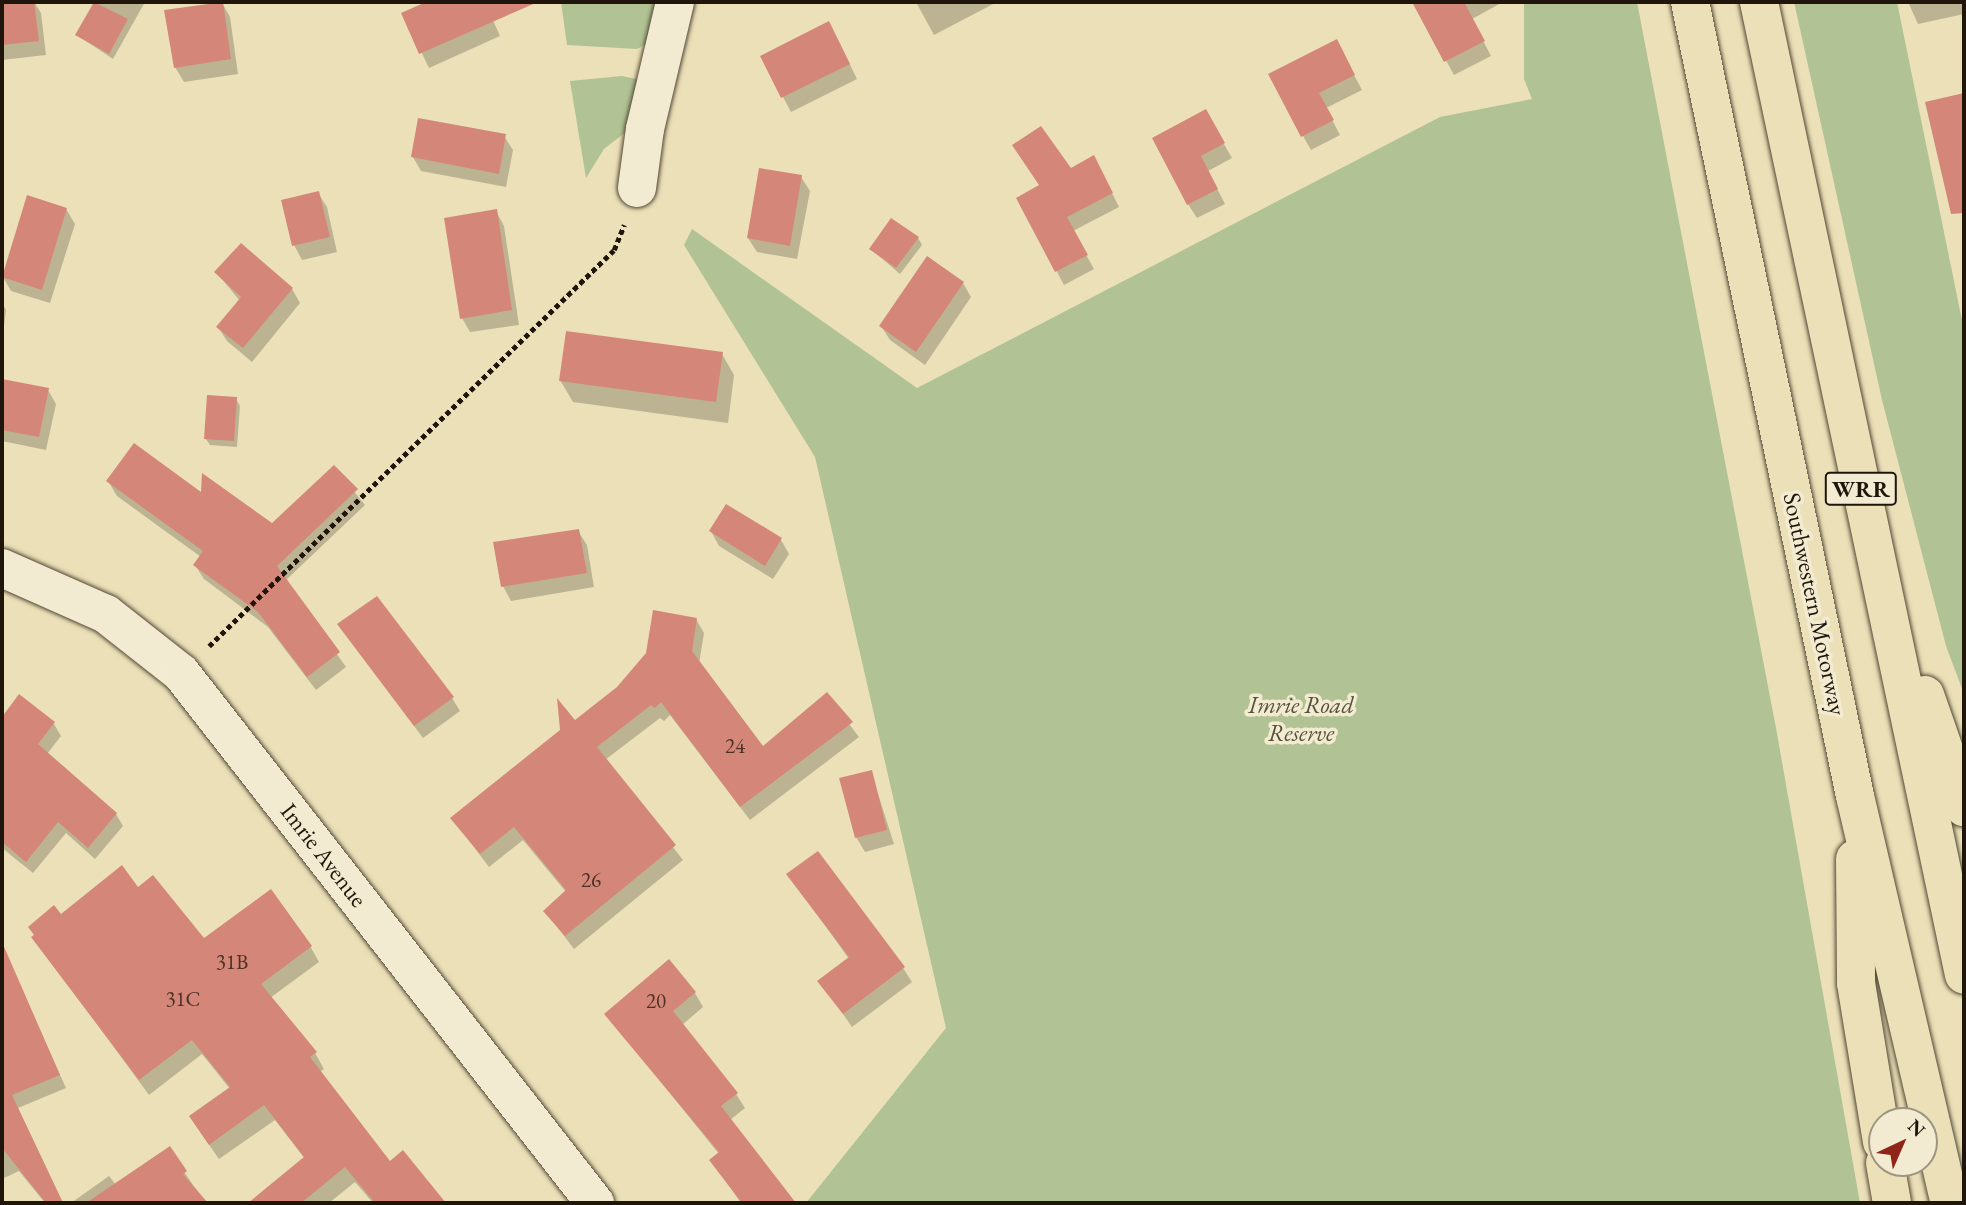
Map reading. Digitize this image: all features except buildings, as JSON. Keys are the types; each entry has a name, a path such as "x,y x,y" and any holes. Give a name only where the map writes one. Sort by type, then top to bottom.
{"highway":[{"name":"Southwestern Motorway","path":"1690,2 1855,796 1950,1203"},
{"name":"WRR","path":"1759,2 1964,975"},
{"path":"1872,541 1964,807"},
{"path":"1855,796 1856,983 1876,1107"},
{"path":"1887,1177 1892,1203"}],"street":[{"path":"637,188 645,130 675,2"},
{"name":"Imrie Avenue","path":"2,568 106,614 181,673 595,1203"}],"path":[{"path":"181,673 614,250 637,188"}],"green space":[{"path":"561,2 655,2 648,43 637,49 567,45"},
{"name":"Imrie Road Reserve","path":"1524,2 1637,2 1776,728 1860,1203 806,1203 946,1028 815,457 684,245 692,229 917,388 1440,117 1532,99 1524,79"},
{"path":"1794,2 1897,2 1964,330 1964,694 1946,646 1882,400"},
{"path":"622,76 641,80 632,127 604,149 586,178 570,81"}]}
